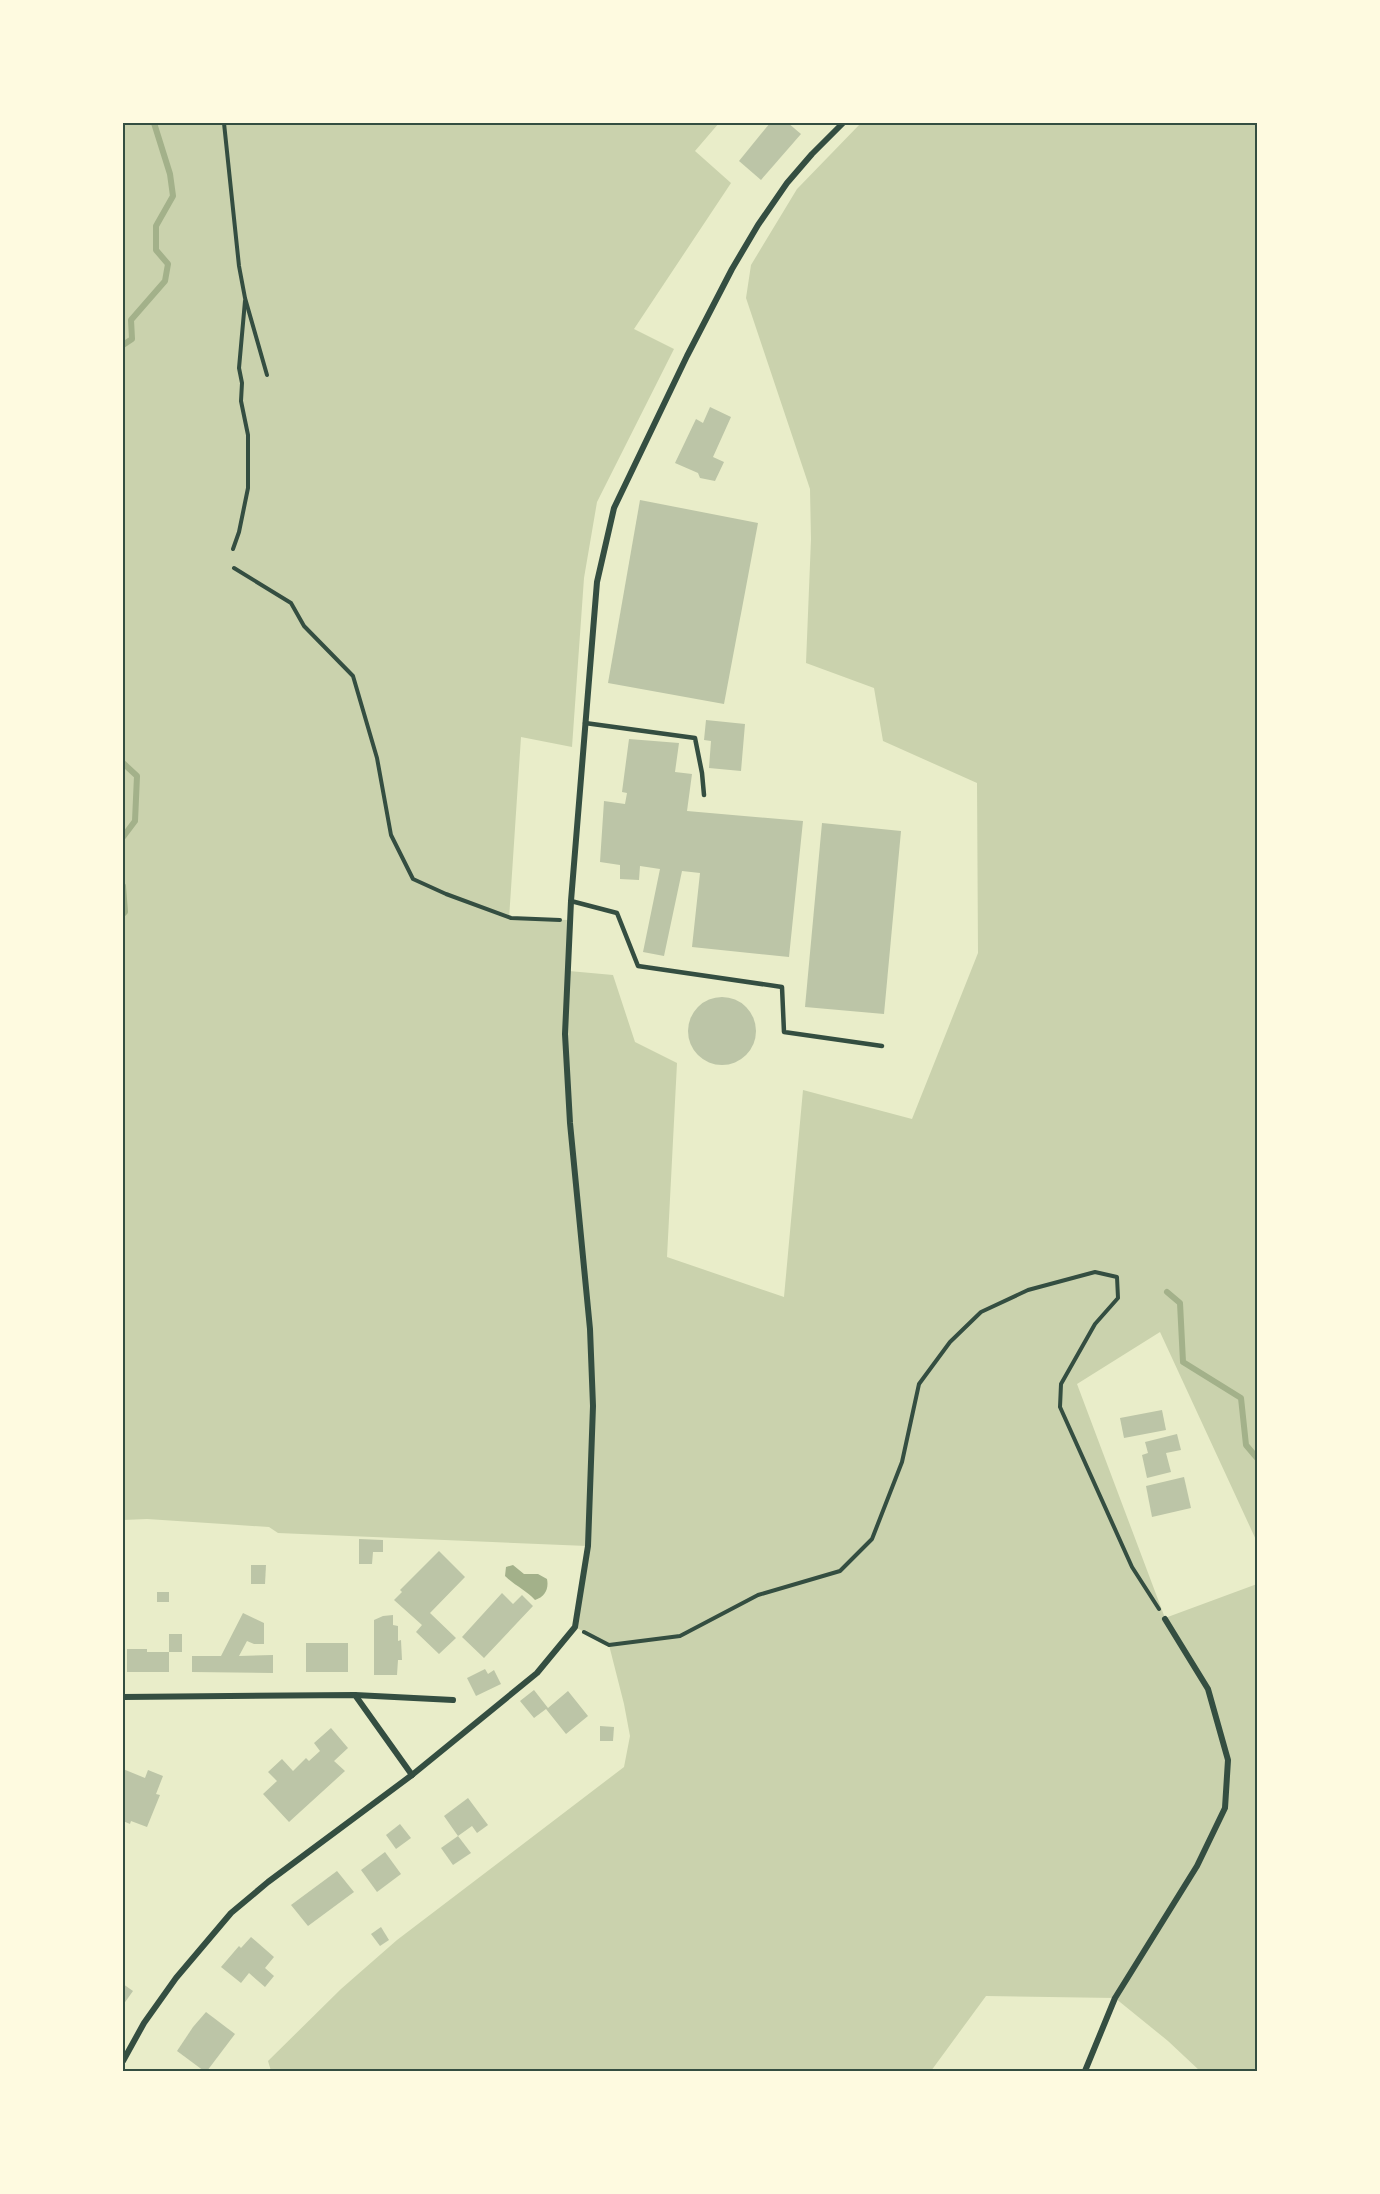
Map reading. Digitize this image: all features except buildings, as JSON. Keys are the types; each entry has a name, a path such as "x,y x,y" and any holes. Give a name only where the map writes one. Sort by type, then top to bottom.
{"street":[{"path":"123,2061 144,2023 176,1978 231,1912 277,1874 412,1775 537,1673 575,1628 588,1546 593,1406 590,1329 570,1123 566,1045 571,900 597,582 615,508 687,356 732,269 758,225 787,183 843,123"},
{"path":"1085,2071 1116,1998 1197,1866 1225,1808 1228,1760 1208,1689 1166,1619"},
{"path":"355,1695 412,1775"},
{"path":"123,1697 355,1695 453,1700"}],"lane":[{"path":"585,723 695,738 704,795"},
{"path":"571,900 617,913 638,966 782,987 783,1032 882,1046"}],"path":[{"path":"224,123 239,266 245,298 267,375"},
{"path":"233,549 248,488 248,435 241,401 242,383 239,368 245,298"},
{"path":"234,568 291,603 304,626 353,676 377,758 391,835 413,879 511,918 570,920"},
{"path":"575,1628 609,1645 680,1636 758,1595 840,1571 872,1539 902,1462 919,1384 950,1342 981,1312 1028,1290 1095,1272 1117,1277 1118,1298 1095,1324 1060,1384 1060,1407 1132,1567 1166,1619"}],"shaded area":[{"path":"123,123 719,123 695,151 731,183 634,329 674,349 597,502 584,578 572,747 521,737 509,919 570,920 569,971 613,975 635,1042 677,1063 667,1257 784,1297 803,1090 912,1119 978,953 977,783 883,741 874,688 806,663 811,539 810,489 746,298 751,265 797,189 861,123 1257,123 1257,1542 1160,1332 1077,1384 1165,1618 1257,1584 1257,2071 1200,2071 1168,2041 1115,1998 986,1996 931,2071 271,2071 268,2061 341,1989 397,1940 624,1767 630,1736 609,1645 575,1627 587,1546 278,1533 269,1527 147,1519 123,1520"},
{"path":"513,1565 524,1574 538,1574 547,1579 547,1589 544,1595 535,1600 505,1576 506,1567"}],"waterway":[{"path":"123,345 132,339 131,320 165,281 168,264 156,250 156,226 173,196 170,174 154,123"},
{"path":"123,763 137,776 135,821 123,837"},
{"path":"123,886 125,912 123,914"},
{"path":"1167,1292 1180,1303 1183,1362 1241,1398 1246,1445 1257,1458"}]}
